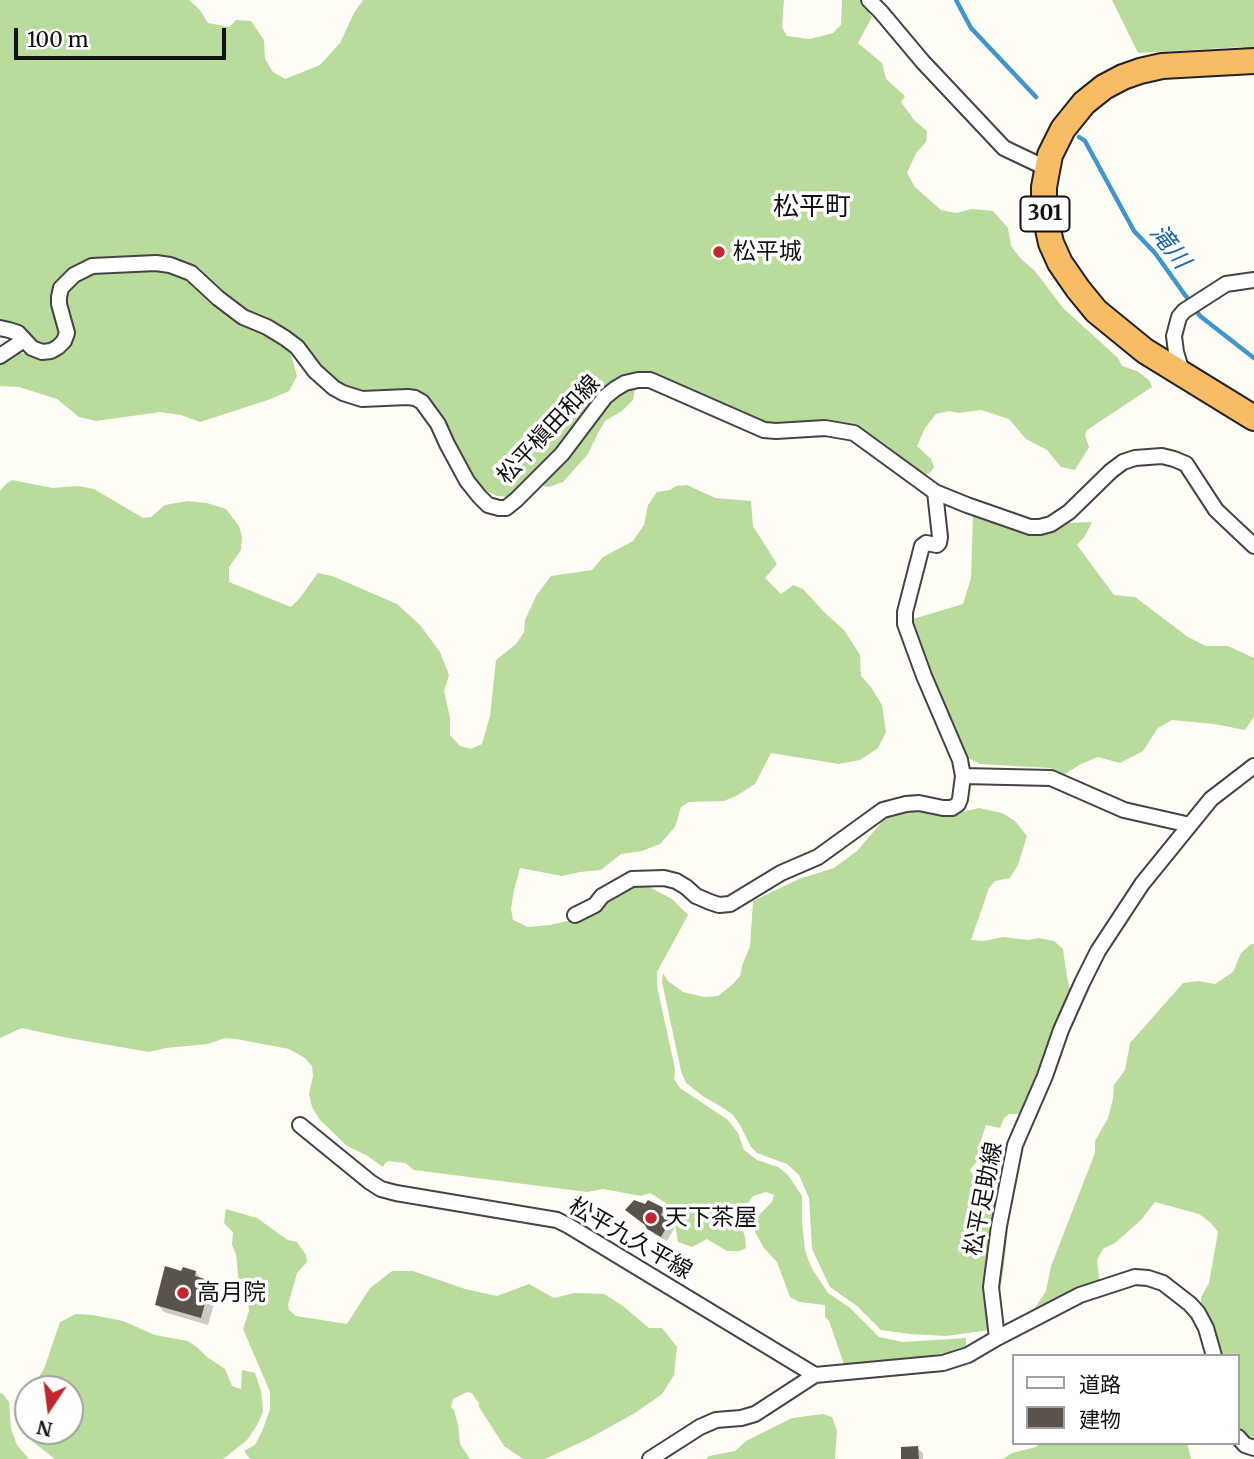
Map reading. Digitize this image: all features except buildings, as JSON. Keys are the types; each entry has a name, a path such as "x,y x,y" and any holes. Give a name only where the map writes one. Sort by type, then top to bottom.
{"highway":[{"name":"301","path":"1254,61 1162,66 1124,77 1094,94 1074,114 1056,141 1046,168 1044,187 1051,243 1060,263 1096,311 1145,351 1254,418"}],"street":[{"path":"869,0 1004,148 1046,168"},
{"name":"松平槇田和線","path":"0,328 18,333 32,348 41,352 51,351 64,341 67,333 59,304 61,288 66,281 92,266 156,263 170,265 200,279 237,313 285,338 297,347 315,371 343,393 362,399 408,397 422,402 438,424 467,481 488,505 506,508 516,500 562,454 605,397 615,389 625,383 650,380 764,430 825,428 854,433 935,492 1030,527 1051,524 1069,512 1103,478 1124,463 1135,458 1162,456 1186,464 1216,510 1254,546"},
{"path":"1183,375 1175,352 1174,336 1179,317 1192,305 1226,284 1254,281"},
{"path":"0,356 24,340"},
{"path":"575,915 595,905 602,896 632,879 664,878 676,881 696,896 710,902 730,904 780,873 818,857 883,810 906,804 919,803 952,808 958,804 963,775 959,755 924,676 905,624 905,612 922,546 926,543 939,543 935,492"},
{"name":"松平足助線","path":"997,1338 991,1287 999,1226 1015,1145 1082,983 1098,951 1142,884 1211,799 1254,766"},
{"path":"963,775 1051,778 1124,810 1190,825"},
{"name":"松平九久平線","path":"300,1125 382,1189 557,1220 815,1375"},
{"path":"650,1459 700,1427 716,1420 755,1414 815,1375 943,1363 968,1355 1080,1295 1135,1276 1163,1283 1190,1304 1206,1328 1213,1354"}],"green space":[{"path":"0,0 189,0 200,10 208,23 229,27 236,20 251,21 264,40 265,59 273,72 285,79 320,65 340,43 363,0 784,0 782,27 787,36 810,39 833,33 841,25 842,0 860,0 872,17 858,43 882,63 886,79 905,96 901,102 914,120 927,131 926,142 916,153 907,173 915,187 941,210 956,213 972,209 993,211 1008,228 1011,246 1035,271 1063,308 1118,358 1122,366 1137,371 1149,380 1152,387 1087,430 1085,435 1089,447 1075,470 1061,467 1047,450 1026,439 1009,419 981,410 936,414 925,428 917,446 931,459 934,467 931,472 921,477 904,467 888,446 846,426 775,428 626,378 513,497 497,496 473,481 449,441 437,409 429,400 358,395 336,386 241,313 202,278 154,260 63,279 63,335 47,349 0,326"},
{"path":"1112,0 1254,0 1254,51 1243,52 1243,47 1138,53"},
{"path":"169,267 266,331 290,351 297,376 289,391 200,422 181,415 160,412 96,421 79,417 57,399 19,387 0,386 0,359 14,352 35,355 67,343 62,300 71,281 91,271"},
{"path":"636,384 633,400 622,411 605,421 588,454 563,482 549,487 538,485 605,403"},
{"path":"12,480 53,488 78,486 94,489 143,518 151,517 165,505 188,501 226,509 239,526 242,537 241,550 229,567 229,582 291,607 318,573 332,576 397,604 420,625 440,652 449,675 444,691 450,718 450,735 460,746 471,749 482,744 490,716 496,660 516,644 524,632 525,620 536,596 551,576 592,570 603,557 633,541 644,525 648,505 657,492 687,485 715,498 751,501 753,526 777,564 765,578 781,594 793,585 803,589 844,630 860,655 861,676 882,705 886,732 878,748 860,760 839,764 771,753 755,784 736,796 724,801 689,802 681,807 675,827 660,844 642,851 621,854 601,870 562,876 520,868 511,909 513,920 528,927 576,919 629,888 647,886 672,899 688,915 657,972 657,986 675,1069 674,1079 680,1088 728,1120 738,1133 744,1150 757,1160 778,1167 788,1175 802,1196 805,1250 811,1267 828,1293 849,1307 879,1337 903,1342 966,1338 966,1346 946,1353 916,1358 848,1367 844,1364 829,1321 825,1317 825,1305 799,1302 790,1297 777,1262 764,1248 755,1232 755,1219 772,1202 774,1195 766,1192 753,1196 746,1206 741,1223 746,1248 727,1251 707,1239 692,1247 678,1242 672,1207 650,1193 641,1196 603,1189 587,1192 414,1170 405,1163 389,1161 383,1167 347,1146 320,1120 312,1107 309,1094 312,1066 305,1058 289,1049 225,1038 208,1044 149,1052 22,1028 0,1038 0,491"},
{"path":"973,513 1049,529 1068,523 1092,522 1077,545 1114,595 1135,597 1188,637 1206,646 1228,646 1254,658 1254,717 1245,730 1172,720 1158,728 1143,751 1120,763 1098,757 1065,774 1050,768 980,764 966,757 913,633 913,619 963,604 971,578"},
{"path":"924,807 958,813 979,808 1002,813 1015,821 1027,836 1018,865 1010,878 995,881 989,888 971,940 984,941 1003,937 1054,941 1063,949 1072,998 1019,1114 1009,1114 1000,1128 986,1125 978,1149 978,1160 970,1170 977,1181 998,1195 1010,1211 1003,1273 990,1330 946,1336 881,1330 857,1306 830,1287 812,1249 809,1198 799,1175 787,1164 757,1153 732,1114 686,1083 662,982 663,973 668,981 683,992 704,997 718,996 740,976 750,947 753,901 799,879 834,868 857,851 886,817"},
{"path":"1254,944 1254,1445 1240,1433 1240,1354 1216,1354 1201,1310 1201,1297 1209,1283 1218,1232 1199,1214 1155,1202 1141,1220 1115,1243 1103,1249 1097,1260 1100,1285 1029,1317 1046,1291 1051,1266 1095,1153 1095,1141 1108,1118 1114,1085 1125,1070 1130,1043 1183,983 1198,981 1215,984 1233,972 1241,953"},
{"path":"226,1209 257,1218 288,1240 297,1242 306,1255 307,1262 297,1273 288,1305 289,1310 296,1316 347,1324 370,1288 392,1271 413,1271 465,1289 497,1296 529,1284 554,1298 575,1293 604,1294 649,1328 662,1328 677,1347 674,1375 662,1394 635,1413 545,1459 523,1459 504,1446 479,1403 472,1393 467,1392 453,1399 451,1407 458,1425 460,1444 470,1459 250,1459 244,1451 255,1445 263,1429 270,1409 270,1392 243,1329 249,1311 247,1289 239,1283 236,1254 232,1245 233,1232 224,1223"},
{"path":"76,1314 93,1315 123,1321 155,1335 188,1341 225,1369 232,1386 241,1389 242,1370 255,1373 261,1391 263,1412 247,1440 223,1459 55,1459 37,1445 84,1445 84,1375 40,1375 60,1322"},
{"path":"0,1393 9,1402 14,1445 29,1459 0,1459"},
{"path":"823,1414 832,1417 837,1431 835,1459 706,1459 735,1451 746,1441 792,1418"},
{"path":"1188,1445 1191,1459 1003,1459 1012,1453 1036,1447"}],"waterway":[{"name":"滝川","path":"956,0 971,28 1036,97"},
{"name":"滝川","path":"1079,137 1085,141 1134,231 1155,253 1200,316 1254,358"}],"place":[{"name":"松平城","path":"719,252"},
{"name":"天下茶屋","path":"651,1218"},
{"name":"高月院","path":"183,1293"}],"district":[{"name":"松平町","path":"812,208"}]}
